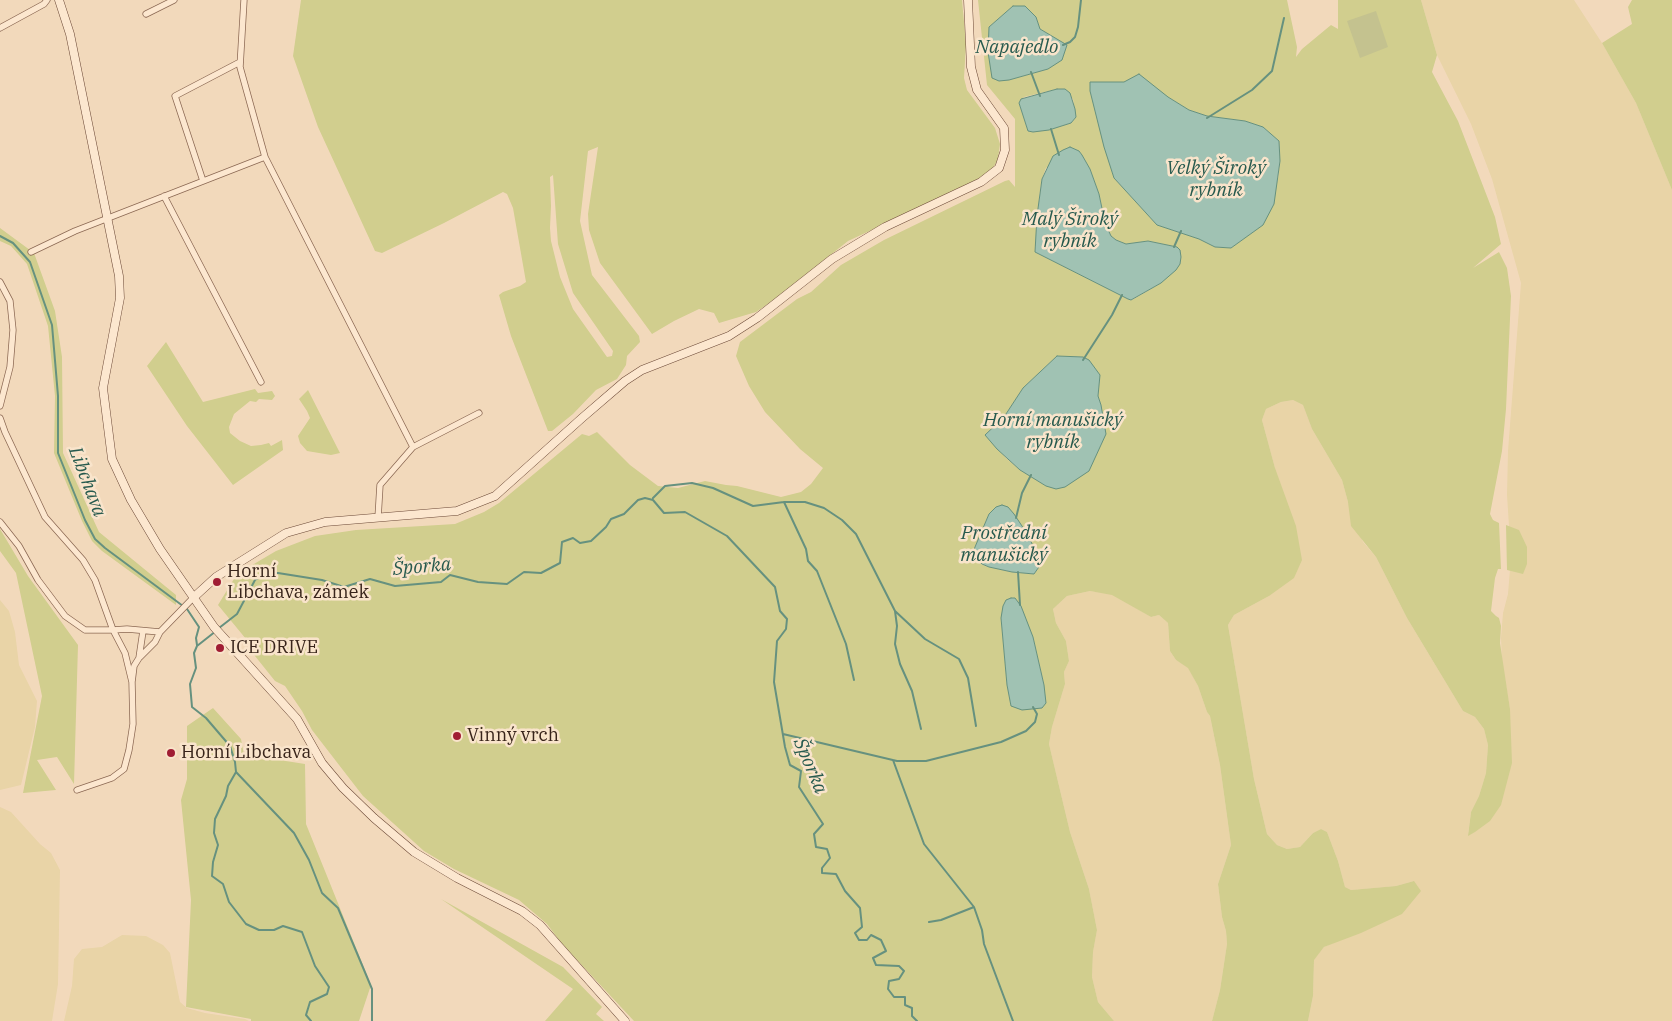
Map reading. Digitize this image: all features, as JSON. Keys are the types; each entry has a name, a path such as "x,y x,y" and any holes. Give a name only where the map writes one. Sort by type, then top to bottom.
{"street":[{"path":"0,28 48,0"},
{"path":"60,0 70,34 119,276 120,298 103,388 112,459 131,500 190,600 297,719 322,763 343,788 374,818 414,852 457,878 522,911 540,925 625,1021"},
{"path":"146,14 174,0"},
{"path":"244,0 240,67 265,157 413,446"},
{"path":"77,790 112,778 124,769 130,750 133,724 132,682 134,666 139,658 155,642 160,632 190,600 216,577 286,533 325,522 457,511 495,496 625,381 642,370 729,336 757,318 832,259 885,226 981,182 999,168 1005,150 1004,128 977,90 971,67 968,0"},
{"path":"203,181 175,96 240,62"},
{"path":"31,252 106,218 265,157"},
{"path":"164,196 261,382"},
{"path":"0,282 10,302 13,330 10,367 0,406"},
{"path":"378,518 380,485 413,446 478,413"},
{"path":"0,418 45,517 83,560 95,580 113,630 125,653 132,682"},
{"path":"0,522 19,546 38,580 65,616 85,630 128,629 160,632"},
{"path":"139,658 144,631"}],"shaded area":[{"path":"301,0 962,0 966,44 964,78 967,90 995,128 1000,144 998,159 993,168 979,180 848,241 778,297 756,312 719,323 714,313 699,309 652,334 600,263 589,230 588,214 598,147 588,151 580,221 592,275 639,336 640,342 627,356 626,365 617,379 596,390 573,414 552,431 548,431 511,336 499,295 526,282 513,208 507,194 503,192 382,253 375,251 318,127 293,56","holes":["553,175 558,244 573,293 613,351 612,356 607,357 573,309 560,277 551,241 550,228 550,177"]},
{"path":"978,0 1287,0 1297,47 1296,57 1302,49 1331,25 1338,29 1338,0 1421,0 1437,55 1432,72 1458,121 1495,217 1501,244 1473,268 1499,252 1507,268 1511,296 1506,409 1502,451 1490,514 1493,520 1499,523 1501,569 1498,569 1495,578 1491,611 1499,618 1501,626 1500,643 1510,709 1512,763 1501,805 1490,821 1468,836 1471,812 1479,796 1486,773 1488,745 1484,729 1475,717 1463,711 1407,618 1376,557 1351,526 1348,502 1342,480 1312,429 1303,405 1293,400 1281,402 1266,409 1262,420 1275,468 1296,526 1302,560 1294,578 1269,596 1234,615 1228,625 1254,779 1267,834 1277,845 1287,849 1300,847 1313,833 1321,829 1327,832 1345,887 1351,890 1396,886 1414,881 1421,891 1402,914 1361,933 1324,947 1314,960 1313,996 1308,1021 1212,1021 1220,990 1227,944 1218,884 1231,845 1220,765 1210,716 1198,686 1188,668 1176,660 1170,651 1168,623 1159,615 1151,617 1112,595 1090,591 1067,596 1053,609 1056,623 1066,641 1069,661 1064,672 1065,684 1049,744 1070,832 1089,889 1097,930 1093,952 1092,977 1098,1002 1114,1021 634,1021 562,944 547,924 519,900 454,869 424,851 363,796 312,730 285,686 275,681 251,651 246,639 218,605 237,574 276,551 315,536 356,530 455,524 484,512 499,503 582,434 589,436 597,432 630,465 658,486 678,488 705,481 737,486 781,497 801,492 811,484 823,468 800,449 765,412 749,386 736,356 740,342 797,299 811,292 841,265 884,240 1005,181 1009,180 1015,187 1015,119 987,85","holes":["1013,6 1036,17 1040,29 1057,40 1048,69 1009,80 989,27","1090,82 1124,82 1168,97 1189,110 1207,116 1245,121 1263,127 1279,141 1280,161 1278,179 1262,225 1231,248 1215,247 1199,239 1157,225 1114,178 1090,91","1057,89 1073,99 1076,117 1071,123 1051,129 1028,131 1019,103 1024,97","1079,151 1090,169 1099,194 1105,223 1111,236 1126,244 1148,241 1177,247 1161,283 1132,300 1035,252 1042,179 1046,168","1057,356 1083,357 1100,375 1098,396 1101,405 1102,443 1096,455 1046,486 1020,470 985,435 1004,417 1023,388","989,514 1041,564 1034,574 1012,572 981,564 973,553","1001,618 1033,637 1044,685 1011,705 1007,685"]},
{"path":"1421,0 1574,0 1602,43 1636,103 1672,190 1672,1021 1308,1021 1313,996 1314,959 1324,947 1335,942 1414,881 1396,886 1351,890 1345,887 1327,832 1321,829 1313,833 1300,847 1287,849 1277,845 1267,834 1254,779 1228,625 1234,615 1269,596 1275,468 1262,420 1266,409 1281,402 1293,400 1303,405 1312,429 1342,480 1363,542 1376,557 1407,618 1463,711 1475,717 1484,729 1488,745 1486,773 1479,796 1471,812 1468,835 1510,709 1502,661 1501,638 1503,613 1508,594 1511,557 1507,495 1508,451 1521,283 1492,179 1471,124 1437,55"},
{"path":"1632,0 1672,0 1672,190 1636,103 1602,43 1632,24 1628,7"},
{"path":"1376,11 1388,47 1360,58 1347,21"},
{"path":"0,228 34,253 55,311 62,357 63,453 99,532 176,595 176,605 102,551 92,541 82,521 54,453 55,396 48,326 27,264 11,246 0,241"},
{"path":"166,342 203,402 255,389 258,393 272,391 275,396 272,400 259,399 256,402 250,401 234,414 229,427 230,433 240,441 251,446 269,443 271,446 282,440 283,450 233,485 187,426 147,366"},
{"path":"308,390 340,453 331,455 307,451 300,443 298,436 310,418 299,399"},
{"path":"1506,525 1519,530 1527,547 1527,564 1523,574 1507,570"},
{"path":"0,529 28,576 78,645 74,784 57,757 37,760 56,790 23,793 42,696 16,573 0,551"},
{"path":"1090,591 1112,594 1151,617 1159,615 1168,623 1170,651 1176,660 1188,667 1210,716 1220,765 1231,845 1218,884 1227,944 1220,990 1212,1021 1114,1021 1098,1002 1092,977 1093,952 1097,930 1089,889 1070,832 1049,744 1065,684 1064,672 1069,661 1066,641 1056,623 1053,609 1067,596"},
{"path":"0,600 9,611 15,632 19,665 37,701 35,727 21,785 0,790"},
{"path":"213,708 241,739 245,760 273,759 305,764 306,824 371,985 359,1021 251,1021 251,1019 186,1007 191,900 181,800 187,779 187,726"},
{"path":"0,807 11,812 40,844 51,853 60,870 58,984 52,1021 0,1021"},
{"path":"441,899 563,967 602,1007 596,1014 604,1021 545,1021 573,989"},
{"path":"122,935 146,936 163,945 170,953 180,1002 187,1008 249,1021 64,1021 72,986 74,959 82,949 102,947"}],"water":[{"name":"Napajedlo","path":"1013,6 1025,6 1036,17 1040,29 1067,45 1062,60 1048,69 999,81 992,78 988,52 989,27"},
{"name":"Velký Široký rybník","path":"1139,74 1168,97 1189,110 1207,116 1245,121 1263,127 1279,141 1280,161 1274,204 1263,225 1231,248 1215,247 1199,239 1157,225 1114,178 1090,91 1090,82 1124,82"},
{"path":"1057,89 1065,89 1070,93 1076,117 1071,123 1049,130 1028,131 1019,103 1021,99"},
{"name":"Malý Široký rybník","path":"1070,147 1079,151 1090,169 1099,194 1105,223 1111,236 1126,244 1148,241 1177,247 1180,250 1180,264 1176,270 1161,283 1131,300 1035,252 1042,179 1053,156"},
{"name":"Horní manušický rybník","path":"1057,356 1083,357 1089,360 1100,375 1098,396 1106,434 1089,471 1065,487 1056,489 1046,486 1020,470 985,435 1004,417 1023,388"},
{"name":"Prostřední manušický","path":"1002,505 1008,507 1028,535 1041,564 1034,574 989,567 975,558 973,553 989,514 996,507"},
{"path":"1015,598 1021,606 1033,637 1044,685 1046,703 1042,708 1022,710 1011,706 1007,685 1001,618 1006,600"}],"waterway":[{"path":"1063,45 1075,37 1081,0"},
{"path":"1207,118 1252,90 1272,71 1284,18"},
{"path":"1031,72 1040,96"},
{"path":"1051,129 1059,155"},
{"path":"1174,247 1181,231"},
{"name":"Libchava","path":"0,236 13,243 30,262 52,325 58,396 58,453 85,520 95,539 105,548 187,609 199,627 196,638 197,645"},
{"path":"1083,360 1112,315 1122,295"},
{"path":"1016,518 1022,493 1031,475"},
{"path":"653,498 665,486 692,483 713,488 753,506 784,502 805,502 824,508 842,520 856,534 895,611 925,639 959,659 968,678 976,726"},
{"name":"Šporka","path":"219,628 237,614 255,580 267,573 322,580 344,587 370,579 395,586 441,582 450,575 478,582 507,584 524,572 541,573 560,563 562,542 573,538 580,543 591,541 606,527 611,519 624,514 638,500 645,498 653,500 664,513 685,512 727,536 775,587 780,611 787,619 786,629 777,641 774,682 785,747 790,765 801,771 799,787 823,824 814,834 816,847 827,849 830,858 822,868 822,873 836,874 845,891 860,908 862,927 855,933 859,940 867,940 871,935 881,940 886,951 873,958 876,965 899,966 904,971 899,979 889,981 888,989 894,997 905,997 905,1005 912,1008 912,1016 917,1021"},
{"path":"784,502 806,549 808,561 817,571 846,644 854,680"},
{"path":"1018,572 1020,605"},
{"path":"895,611 897,626 895,644 900,664 912,691 921,729"},
{"name":"Šporka","path":"216,631 197,646 194,653 196,668 190,684 192,707 206,718 230,746 235,762 236,772 228,786 226,796 215,819 214,833 218,845 213,862 212,876 223,884 229,902 246,924 259,930 274,930 283,926 302,932 315,966 329,987 327,994 310,1002 306,1015 311,1021"},
{"path":"783,734 897,761 926,761 1001,742 1026,731 1035,722 1037,714 1033,707"},
{"path":"893,760 924,844 974,907 982,930 984,944 1013,1021"},
{"path":"236,772 294,833 309,860 322,893 338,908 372,989 372,1021"},
{"path":"929,922 941,920 974,907"}],"place":[{"name":"Horní Libchava, zámek","path":"217,582"},
{"name":"ICE DRIVE","path":"220,648"},
{"name":"Vinný vrch","path":"457,736"},
{"name":"Horní Libchava","path":"171,753"}]}
